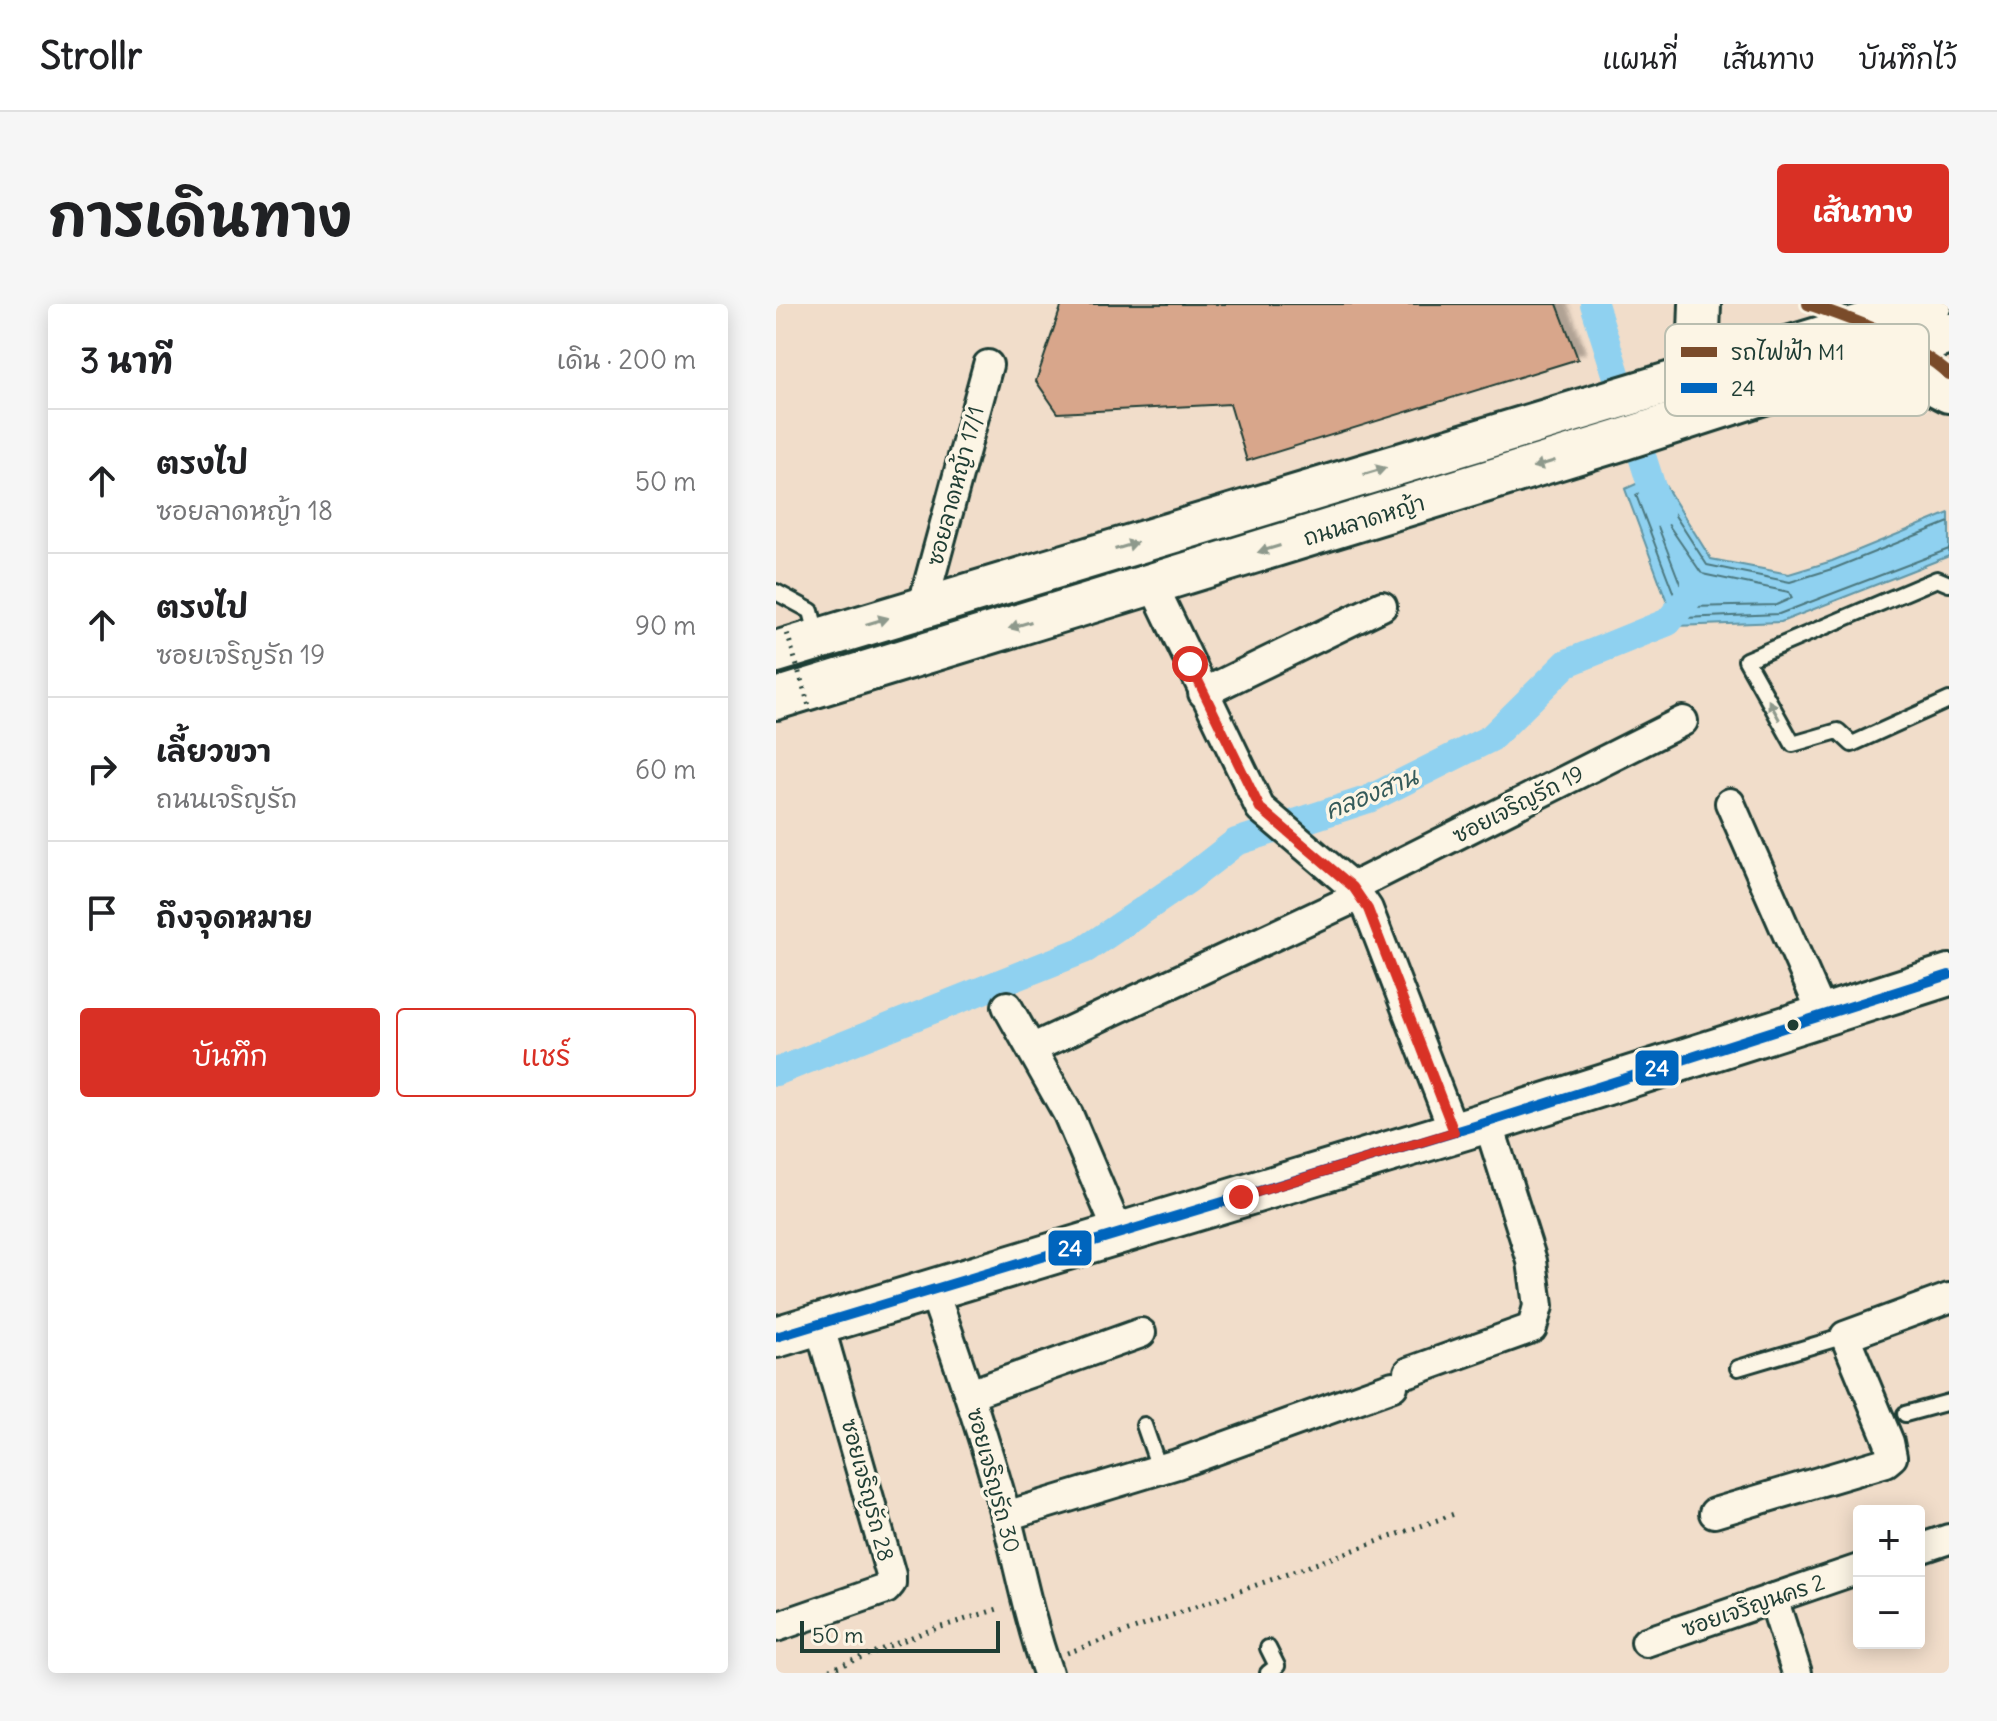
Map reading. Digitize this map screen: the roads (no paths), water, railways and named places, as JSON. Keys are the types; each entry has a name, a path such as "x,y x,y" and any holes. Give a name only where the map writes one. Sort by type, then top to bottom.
{"main road":[{"path":"1698,324 1700,304"},
{"name":"ถนนลาดหญ้า","path":"1864,324 1931,304"},
{"name":"ถนนลาดหญ้า","path":"1929,341 1949,334"},
{"path":"1929,382 1949,392"},
{"name":"ถนนลาดหญ้า","path":"793,639 922,608 1665,384"},
{"path":"1653,430 1665,413"},
{"name":"ถนนลาดหญ้า","path":"793,702 1153,585 1697,416"},
{"path":"776,1337 1471,1127 1949,975"}],"street":[{"name":"ซอยลาดหญ้า 17/1","path":"922,608 988,365"},
{"path":"1006,1516 1159,1468 1532,1328 1538,1306 1532,1261 1368,909 1356,892 1322,858 1260,808 1153,585"},
{"path":"1203,693 1382,606"},
{"name":"ซอยเจริญรัถ 19","path":"1033,1048 1356,892 1683,721"},
{"path":"1730,803 1823,1015"},
{"path":"1007,1006 1068,1114 1119,1234"},
{"name":"ซอยเจริญรัถ 30","path":"933,1290 970,1394 1006,1516 1024,1600 1046,1667"},
{"path":"1714,1513 1886,1462 1892,1457 1889,1442 1845,1336 1949,1298"},
{"name":"ซอยเจริญรัถ 28","path":"776,1627 886,1589 891,1583 850,1425 819,1324"},
{"path":"970,1394 1141,1333"},
{"path":"1925,1547 1949,1539"},
{"name":"ซอยเจริญนคร 2","path":"1646,1642 1853,1571"},
{"path":"1773,1598 1797,1673"}],"lane":[{"path":"1949,584 1937,579 1746,660 1793,744 1838,731 1852,744 1949,700"},
{"path":"776,592 811,611 793,639"},
{"path":"1738,1368 1845,1336"},
{"path":"1905,1414 1949,1402"},
{"path":"1144,1425 1159,1468"},
{"path":"1268,1648 1277,1666 1268,1673"}],"water":[{"path":"1658,474 1711,559 1789,574 1832,561 1949,513 1949,556 1781,622 1676,626 1625,489"}],"waterway":[{"path":"1594,304 1660,513"},
{"name":"คลองสาน","path":"776,1072 1086,949 1186,881 1236,842 1369,799 1491,738 1567,663 1668,622 1697,587"}],"railway":[{"path":"1808,304 1826,310"}],"metro line":[{"name":"M1","path":"1808,304 1861,324"},
{"name":"M1","path":"1929,358 1949,374"}]}
